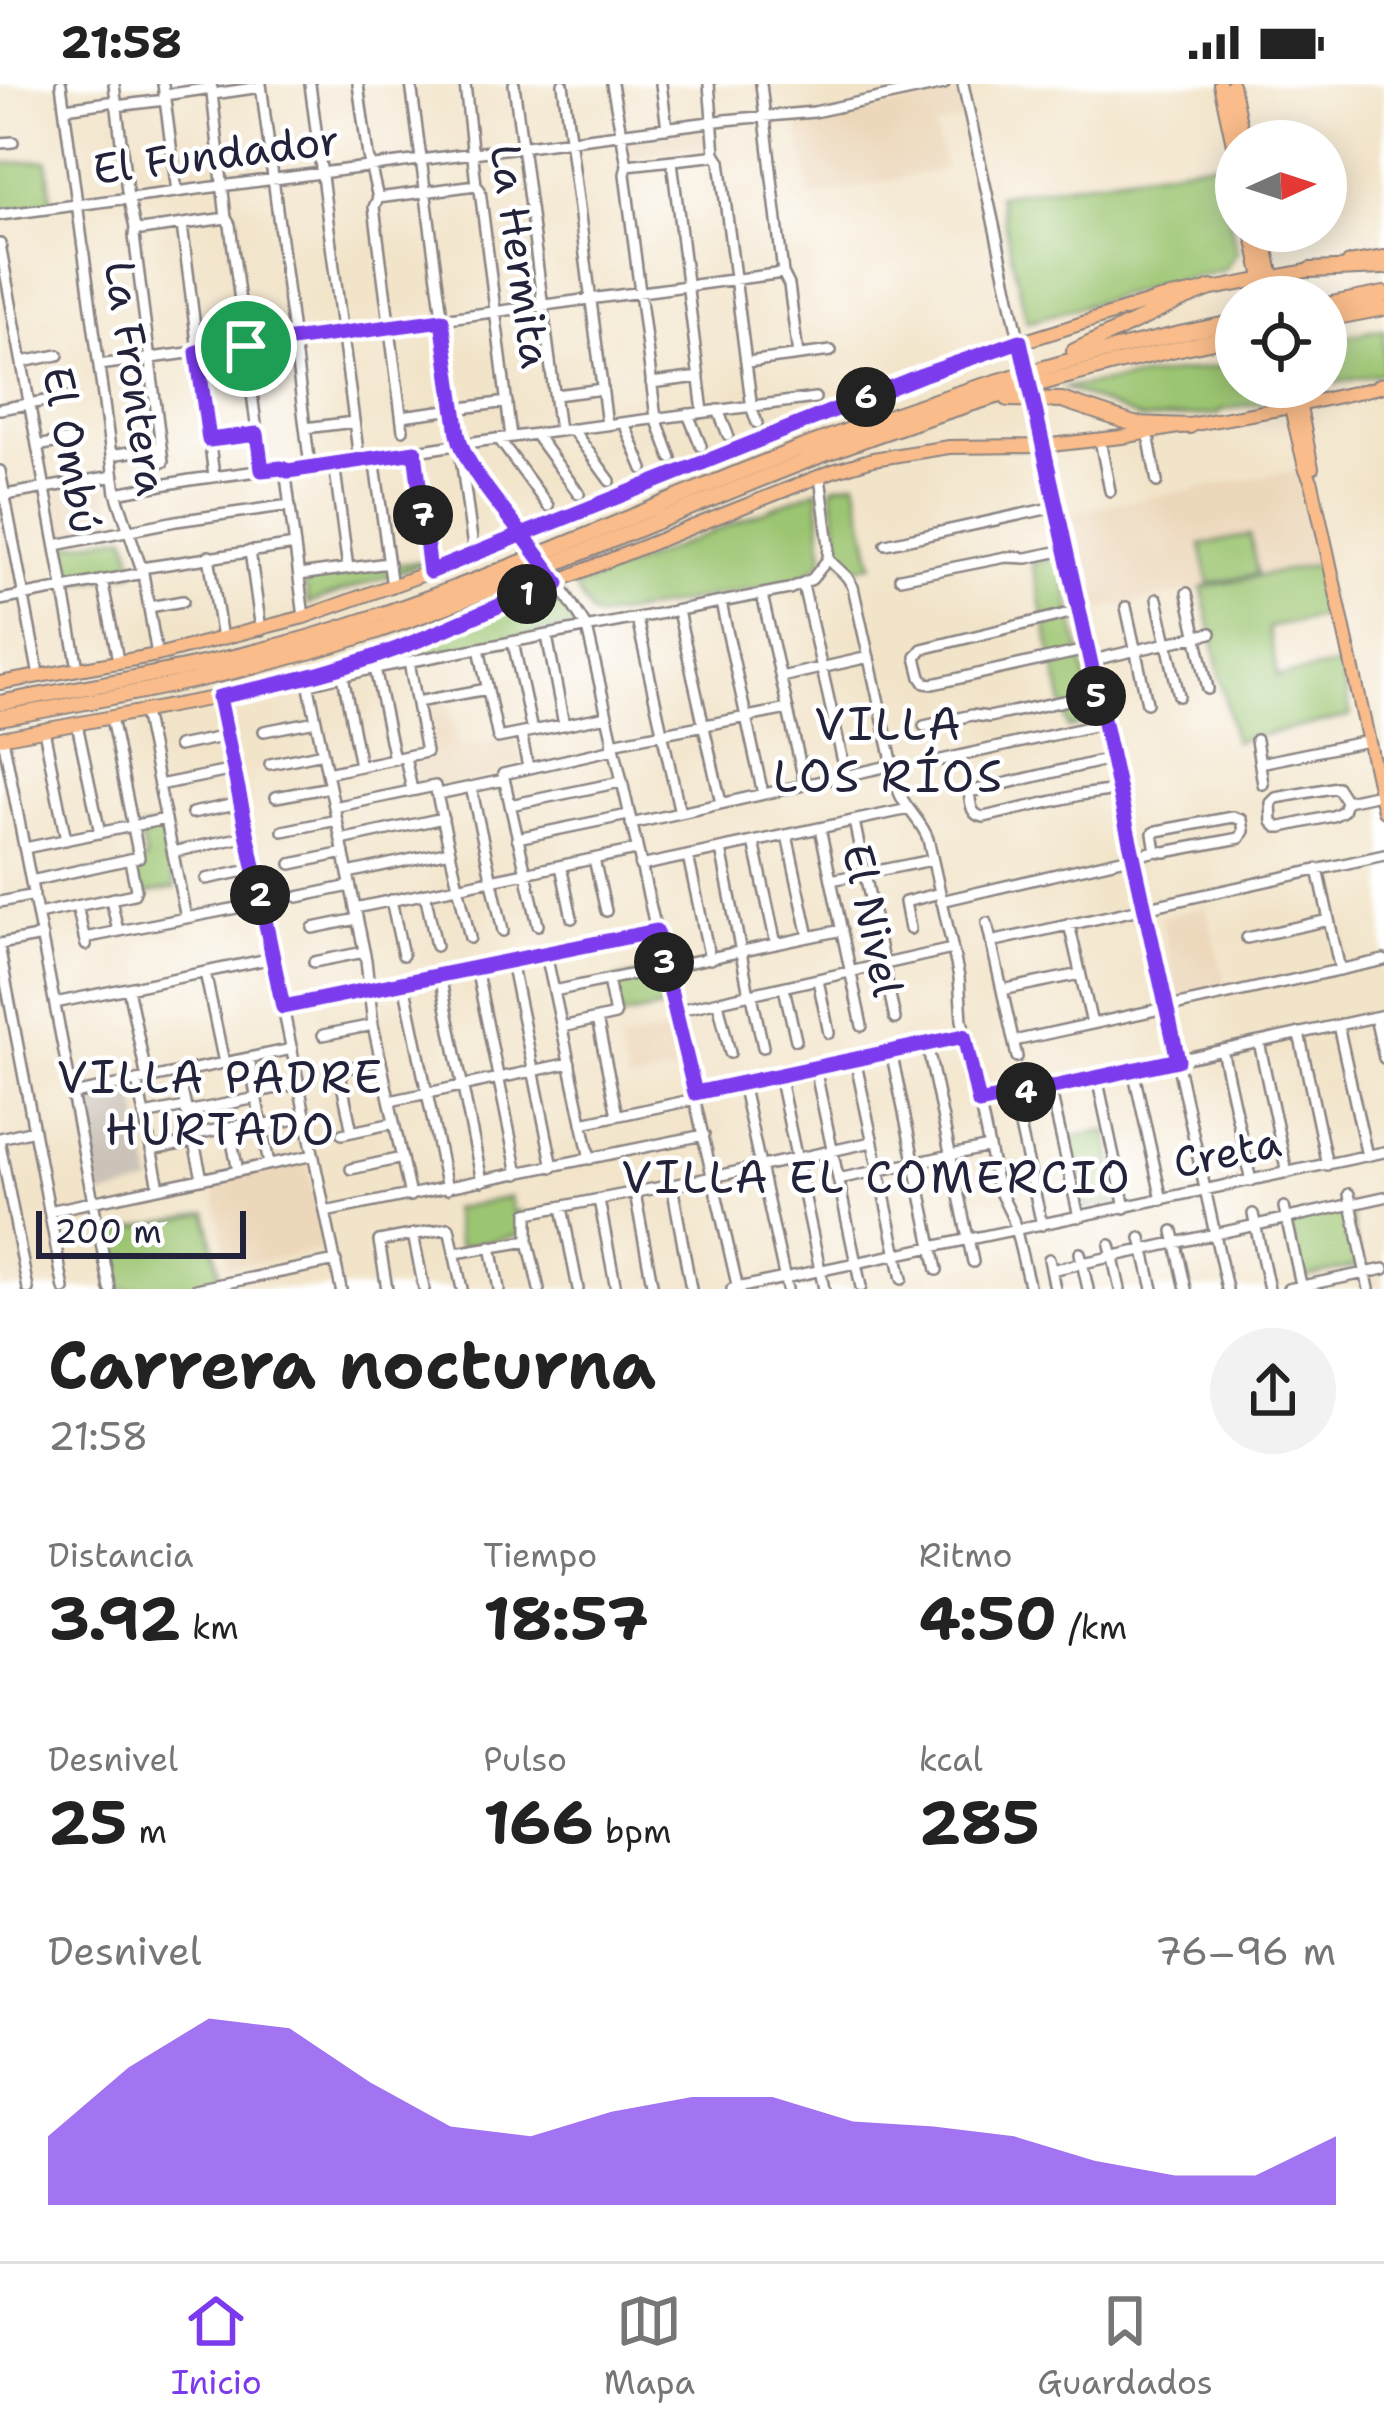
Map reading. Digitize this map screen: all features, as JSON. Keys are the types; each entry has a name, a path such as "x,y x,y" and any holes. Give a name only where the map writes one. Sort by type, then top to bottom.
{"highway":[{"path":"1303,271 1384,267"},
{"path":"1013,376 1211,288"},
{"path":"1347,300 1384,294"},
{"path":"1347,315 1384,308"},
{"path":"0,704 233,658 359,622 809,445 1013,376 1215,327"},
{"path":"0,718 234,672 370,633 843,447 968,405 1215,341"},
{"path":"968,405 1052,398 1134,424 1190,426"}],"main road":[{"path":"1220,84 1228,120"},
{"path":"1232,84 1240,120"},
{"path":"1261,252 1282,268 1303,271"},
{"path":"1263,252 1267,276"},
{"path":"1246,276 1263,256"},
{"path":"1273,276 1384,257"},
{"path":"0,683 157,655 304,617 524,537 904,382 1141,304 1215,287"},
{"path":"1347,394 1382,386"},
{"path":"2,738 308,680 395,650 557,581 873,460 930,449 1042,446 1148,434 1285,408"},
{"path":"1296,408 1384,812"},
{"path":"1302,433 1323,408"},
{"path":"1259,413 1302,433"}],"street":[{"name":"La Frontera","path":"62,84 113,476 142,570 157,655"},
{"path":"114,84 163,462"},
{"path":"310,84 358,459"},
{"path":"358,84 378,198 374,207 403,430"},
{"path":"411,84 474,554"},
{"name":"La Hermita","path":"465,84 507,401 505,438"},
{"path":"514,84 560,431"},
{"path":"563,84 607,425"},
{"path":"612,84 627,165 656,418 671,458"},
{"path":"661,84 667,128"},
{"path":"710,84 757,423"},
{"path":"761,84 798,356"},
{"name":"El Fundador","path":"0,214 814,112 941,85 964,85"},
{"path":"964,85 1227,1289"},
{"path":"65,108 116,104 164,93 261,86 310,466"},
{"path":"212,89 262,470"},
{"path":"164,93 177,192"},
{"path":"0,143 13,142"},
{"path":"627,165 716,153"},
{"path":"672,161 703,412"},
{"name":"El Fundador","path":"378,198 476,185"},
{"name":"El Fundador","path":"135,228 226,218"},
{"path":"182,225 214,476"},
{"name":"El Ombú","path":"0,244 78,668"},
{"path":"99,365 784,273"},
{"path":"0,340 17,337"},
{"path":"747,362 831,351"},
{"path":"22,362 58,356"},
{"path":"651,383 699,377"},
{"path":"555,395 603,389"},
{"path":"0,410 68,397"},
{"path":"116,494 214,476 288,471 815,398"},
{"path":"402,416 507,401"},
{"path":"718,410 728,435"},
{"path":"688,414 701,446"},
{"path":"305,428 354,422"},
{"path":"624,423 643,469"},
{"path":"572,430 610,482"},
{"path":"209,440 257,434"},
{"path":"535,434 579,494"},
{"path":"1148,434 1157,482"},
{"path":"505,438 548,506"},
{"path":"38,446 75,439"},
{"path":"1100,440 1110,490"},
{"path":"460,445 587,628 736,1289"},
{"path":"111,454 161,448"},
{"path":"415,452 430,572"},
{"path":"374,457 392,587"},
{"path":"334,463 348,568"},
{"path":"0,471 39,676"},
{"path":"288,471 304,617"},
{"path":"2,495 113,476"},
{"path":"410,1196 308,680 803,585 828,559 820,477"},
{"path":"467,502 489,489"},
{"path":"56,545 290,505"},
{"path":"886,544 1055,507"},
{"path":"0,600 209,556 295,545"},
{"path":"900,578 1064,550"},
{"path":"250,551 261,630"},
{"path":"209,556 222,640"},
{"path":"828,559 853,587 900,796 923,828 932,860 961,986 964,1036 988,1147 1029,1289"},
{"path":"299,574 388,563"},
{"path":"102,580 118,660"},
{"path":"803,585 846,776"},
{"path":"1186,593 1208,689"},
{"path":"762,595 805,784"},
{"path":"1157,599 1179,696"},
{"path":"148,607 183,601"},
{"path":"721,603 763,794"},
{"path":"1126,607 1147,703"},
{"path":"678,611 722,803"},
{"path":"1078,611 922,649 917,659 921,677 930,684 1211,633"},
{"path":"637,619 680,813"},
{"path":"547,636 564,725"},
{"path":"513,642 528,767"},
{"path":"479,648 498,738 607,716"},
{"path":"781,677 869,658"},
{"path":"327,773 426,752 409,662"},
{"path":"375,668 412,790"},
{"path":"343,676 360,766"},
{"path":"417,702 487,689"},
{"path":"924,726 972,715 988,718 1096,694"},
{"path":"219,697 341,1289"},
{"path":"334,807 412,790 471,787 528,767 662,733 788,709"},
{"path":"144,712 186,918"},
{"path":"38,914 135,893 133,826 111,718"},
{"path":"264,731 316,721"},
{"path":"77,724 100,833"},
{"path":"937,760 1102,724"},
{"path":"44,730 66,840"},
{"path":"178,746 227,736"},
{"path":"2,738 110,1289"},
{"path":"1256,740 1263,784"},
{"path":"1260,764 1369,741"},
{"path":"270,764 323,753"},
{"path":"1110,759 969,792 972,810 984,817 1117,790"},
{"path":"517,838 680,813 892,765"},
{"path":"159,785 234,770"},
{"path":"504,776 538,925"},
{"path":"510,805 621,782"},
{"path":"276,797 330,787"},
{"path":"471,787 503,931"},
{"path":"1337,787 1346,801 1343,812 1333,817 1282,827 1272,822 1271,803 1276,798 1337,787"},
{"path":"436,790 470,938"},
{"path":"1346,801 1380,794"},
{"path":"192,813 241,803"},
{"path":"4,807 16,804"},
{"path":"640,866 908,809"},
{"path":"910,929 905,902 1240,838 1242,820 1233,817 1162,829 1153,833 1156,851"},
{"path":"341,840 443,818"},
{"path":"25,848 166,819"},
{"path":"283,831 337,820"},
{"path":"854,821 895,1019"},
{"name":"El Nivel","path":"820,828 862,1026"},
{"path":"787,835 808,937"},
{"path":"172,852 248,836"},
{"path":"754,842 776,944"},
{"path":"721,849 763,1047"},
{"path":"313,928 391,900 636,850"},
{"path":"348,873 450,851"},
{"path":"291,864 344,853"},
{"path":"992,942 1384,855"},
{"path":"688,856 710,958"},
{"path":"594,859 605,911"},
{"path":"31,880 134,860"},
{"path":"831,880 932,860"},
{"path":"561,866 572,918"},
{"path":"206,879 255,869"},
{"path":"1318,869 1340,970"},
{"path":"298,898 350,886"},
{"path":"425,893 436,946"},
{"path":"0,902 34,896"},
{"path":"111,899 118,931"},
{"path":"391,900 403,955"},
{"path":"77,906 85,942 118,931 262,903"},
{"path":"1247,938 1329,920"},
{"path":"987,923 1017,1057"},
{"path":"1069,924 1092,1024"},
{"path":"554,991 842,930"},
{"path":"283,1007 656,931"},
{"path":"42,936 0,948 64,1289"},
{"path":"675,1011 952,949"},
{"path":"314,962 364,952"},
{"path":"546,954 590,1159"},
{"path":"55,1003 273,958"},
{"path":"1014,1041 1384,960"},
{"path":"512,961 553,1167"},
{"path":"476,968 518,1174"},
{"path":"205,972 224,1063"},
{"path":"1002,990 1080,974"},
{"path":"440,976 482,1181"},
{"path":"562,1027 615,1015 608,980"},
{"path":"818,980 829,1033"},
{"path":"404,983 447,1189"},
{"path":"128,988 144,1115 159,1186"},
{"path":"784,988 796,1040"},
{"path":"718,1002 730,1054"},
{"path":"979,1103 1379,1016 1384,1058"},
{"path":"597,1019 617,1115"},
{"path":"323,1035 373,1024"},
{"path":"1338,1025 1367,1156"},
{"path":"1298,1033 1327,1165"},
{"path":"582,1123 964,1036"},
{"path":"1259,1042 1287,1173"},
{"path":"927,1044 974,1262"},
{"path":"73,1094 292,1049"},
{"path":"1222,1050 1251,1180"},
{"path":"891,1052 938,1270"},
{"path":"249,1058 269,1164"},
{"path":"855,1059 902,1279"},
{"path":"381,1061 334,1071 347,1133 394,1123"},
{"path":"390,1101 570,1064"},
{"path":"815,1068 861,1287"},
{"path":"1133,1069 1162,1200"},
{"path":"178,1073 202,1178"},
{"path":"779,1076 824,1289"},
{"path":"1097,1077 1125,1208"},
{"path":"742,1083 786,1284"},
{"path":"144,1115 299,1084"},
{"path":"1050,1088 1079,1217"},
{"path":"1013,1095 1042,1226"},
{"path":"152,1150 229,1127 306,1117"},
{"path":"229,1127 238,1171"},
{"path":"28,1289 3,1180 0,1141 34,1130"},
{"path":"326,1212 704,1135"},
{"path":"539,1289 527,1214 872,1142"},
{"path":"838,1179 988,1147"},
{"name":"Creta","path":"736,1289 786,1284 820,1271 968,1238 1384,1152"},
{"path":"49,1211 314,1155"},
{"path":"350,1169 402,1158"},
{"path":"671,1185 691,1289"},
{"path":"635,1192 653,1289"},
{"path":"1055,1289 1050,1264 1174,1237 1215,1234 1254,1220 1350,1199 1383,1197"},
{"path":"598,1199 616,1289"},
{"path":"1350,1199 1369,1289"},
{"path":"562,1207 578,1289"},
{"path":"1286,1212 1301,1288"},
{"path":"1254,1220 1269,1289"},
{"path":"387,1289 379,1242 450,1228 462,1289"},
{"path":"413,1234 424,1289"},
{"path":"1174,1237 1186,1289"},
{"path":"455,1252 528,1241"},
{"path":"1143,1244 1153,1289"},
{"path":"491,1246 499,1289"},
{"path":"1112,1251 1120,1289"},
{"path":"1081,1258 1088,1289"},
{"path":"196,1289 335,1261"},
{"path":"1288,1289 1334,1284 1384,1269"},
{"path":"264,1275 267,1289"}],"shaded area":[{"path":"957,93 963,120 935,127 945,169 811,197 798,127"},
{"path":"709,128 709,149 630,157 627,138"},
{"path":"1297,470 1318,564 1093,611 1072,512"},
{"path":"108,482 121,528 64,539 55,492"},
{"path":"447,700 459,748 517,737 523,763 499,768 500,776 441,788 436,780 416,781 411,761 433,754 423,704"},
{"path":"1206,906 1226,988 1178,998 1161,917"},
{"path":"670,1031 679,1071 628,1083 619,1042"},
{"path":"134,1087 152,1184 100,1197 81,1099"},
{"path":"307,1163 324,1249 228,1267 212,1181"}],"green space":[{"path":"47,160 52,205 0,212 0,164"},
{"path":"1215,162 1215,252 1237,252 1224,270 1027,322 998,195"},
{"path":"1384,329 1384,373 1347,381 1347,335"},
{"path":"1215,367 1215,408 1235,408 1219,414 1143,420 1064,388"},
{"path":"856,481 873,564 852,569 843,561 832,491 833,486"},
{"path":"818,489 823,559 800,580 599,618 591,614 575,588"},
{"path":"126,535 136,571 72,584 65,546"},
{"path":"1250,535 1257,574 1209,584 1201,545"},
{"path":"1060,557 1095,722 1068,728 1032,563"},
{"path":"425,563 308,604 304,577"},
{"path":"1318,564 1329,615 1268,628 1278,677 1340,665 1351,716 1234,741 1202,588"},
{"path":"559,589 581,625 381,662 495,612"},
{"path":"162,825 175,888 140,895 133,863 146,860 139,829"},
{"path":"659,971 666,1008 620,1017 613,980"},
{"path":"1107,1131 1119,1202 1086,1209 1069,1137"},
{"path":"510,1197 513,1212 521,1211 526,1234 459,1247 452,1209"},
{"path":"1349,1208 1361,1265 1302,1278 1289,1221"},
{"path":"207,1213 220,1279 171,1289 120,1289 109,1233"}],"district":[{"name":"VILLA LOS RÍOS","path":"889,750"},
{"name":"VILLA PADRE HURTADO","path":"221,1103"},
{"name":"VILLA EL COMERCIO","path":"877,1177"}],"route":[{"path":"246,346 197,352 209,440 257,434 262,470 288,471 415,452 430,572 516,537 522,535 886,389 1020,341 1178,1060 979,1103 964,1036 695,1093 656,931 283,1007 219,697 395,650 558,583 522,535 463,452 442,320 246,346"}]}
